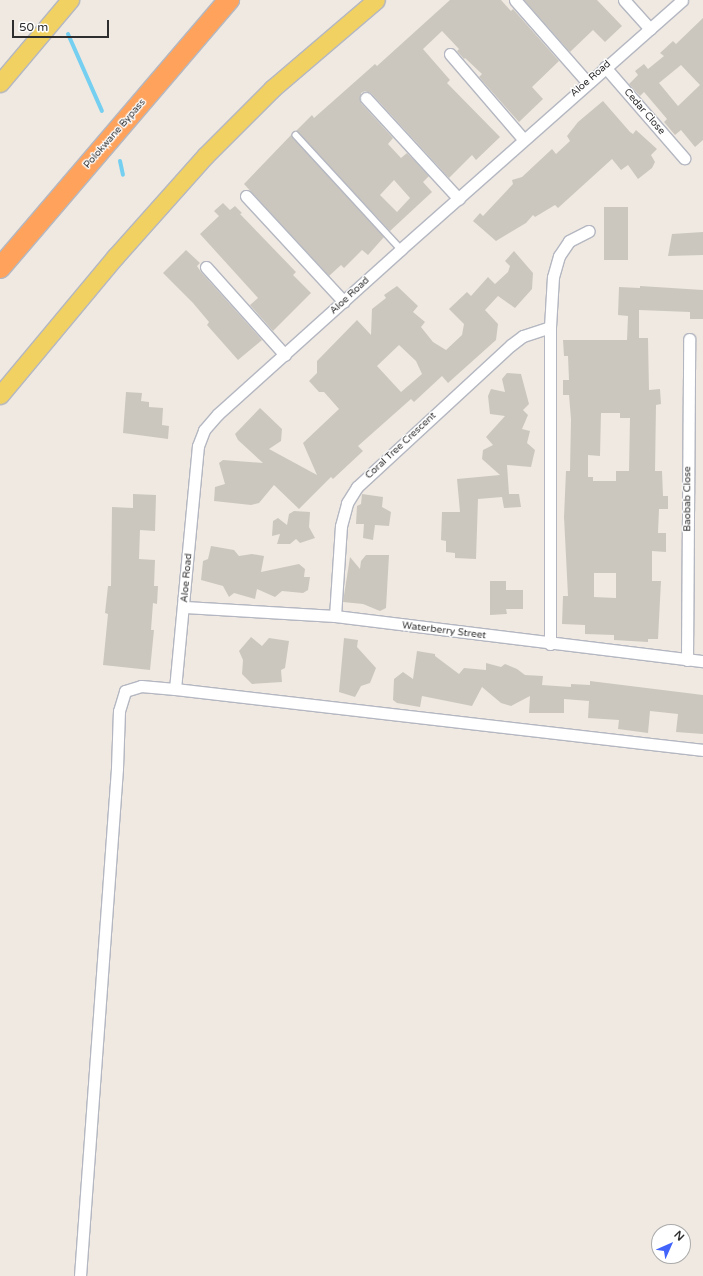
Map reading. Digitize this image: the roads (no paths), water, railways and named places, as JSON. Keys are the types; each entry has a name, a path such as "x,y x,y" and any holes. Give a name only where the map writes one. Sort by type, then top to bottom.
{"highway":[{"name":"Polokwane Bypass","path":"0,268 229,0"}],"main road":[{"path":"0,84 70,0"},
{"path":"0,395 115,257 205,156 274,88 376,0"}],"street":[{"path":"515,0 588,82"},
{"path":"624,0 650,29"},
{"name":"Aloe Road","path":"175,689 185,607 198,446 204,430 218,414 401,249 459,200 523,139 682,0"},
{"path":"450,54 523,139"},
{"name":"Cedar Close","path":"605,67 684,158"},
{"path":"366,98 459,200"},
{"path":"246,196 344,302"},
{"path":"550,644 550,327 553,276 559,256 569,241 589,230"},
{"path":"206,266 285,355"},
{"name":"Coral Tree Crescent","path":"335,616 341,526 346,503 357,487 511,345 523,336 550,327"},
{"name":"Baobab Close","path":"687,660 689,339"},
{"name":"Waterberry Street","path":"185,607 335,616 550,644 703,661"},
{"path":"80,1276 116,776 119,711 122,697 128,689 141,686 175,689 703,750"}],"lane":[{"path":"296,135 401,249"}],"waterway":[{"path":"68,34 102,111"},
{"path":"120,161 123,175"}]}
